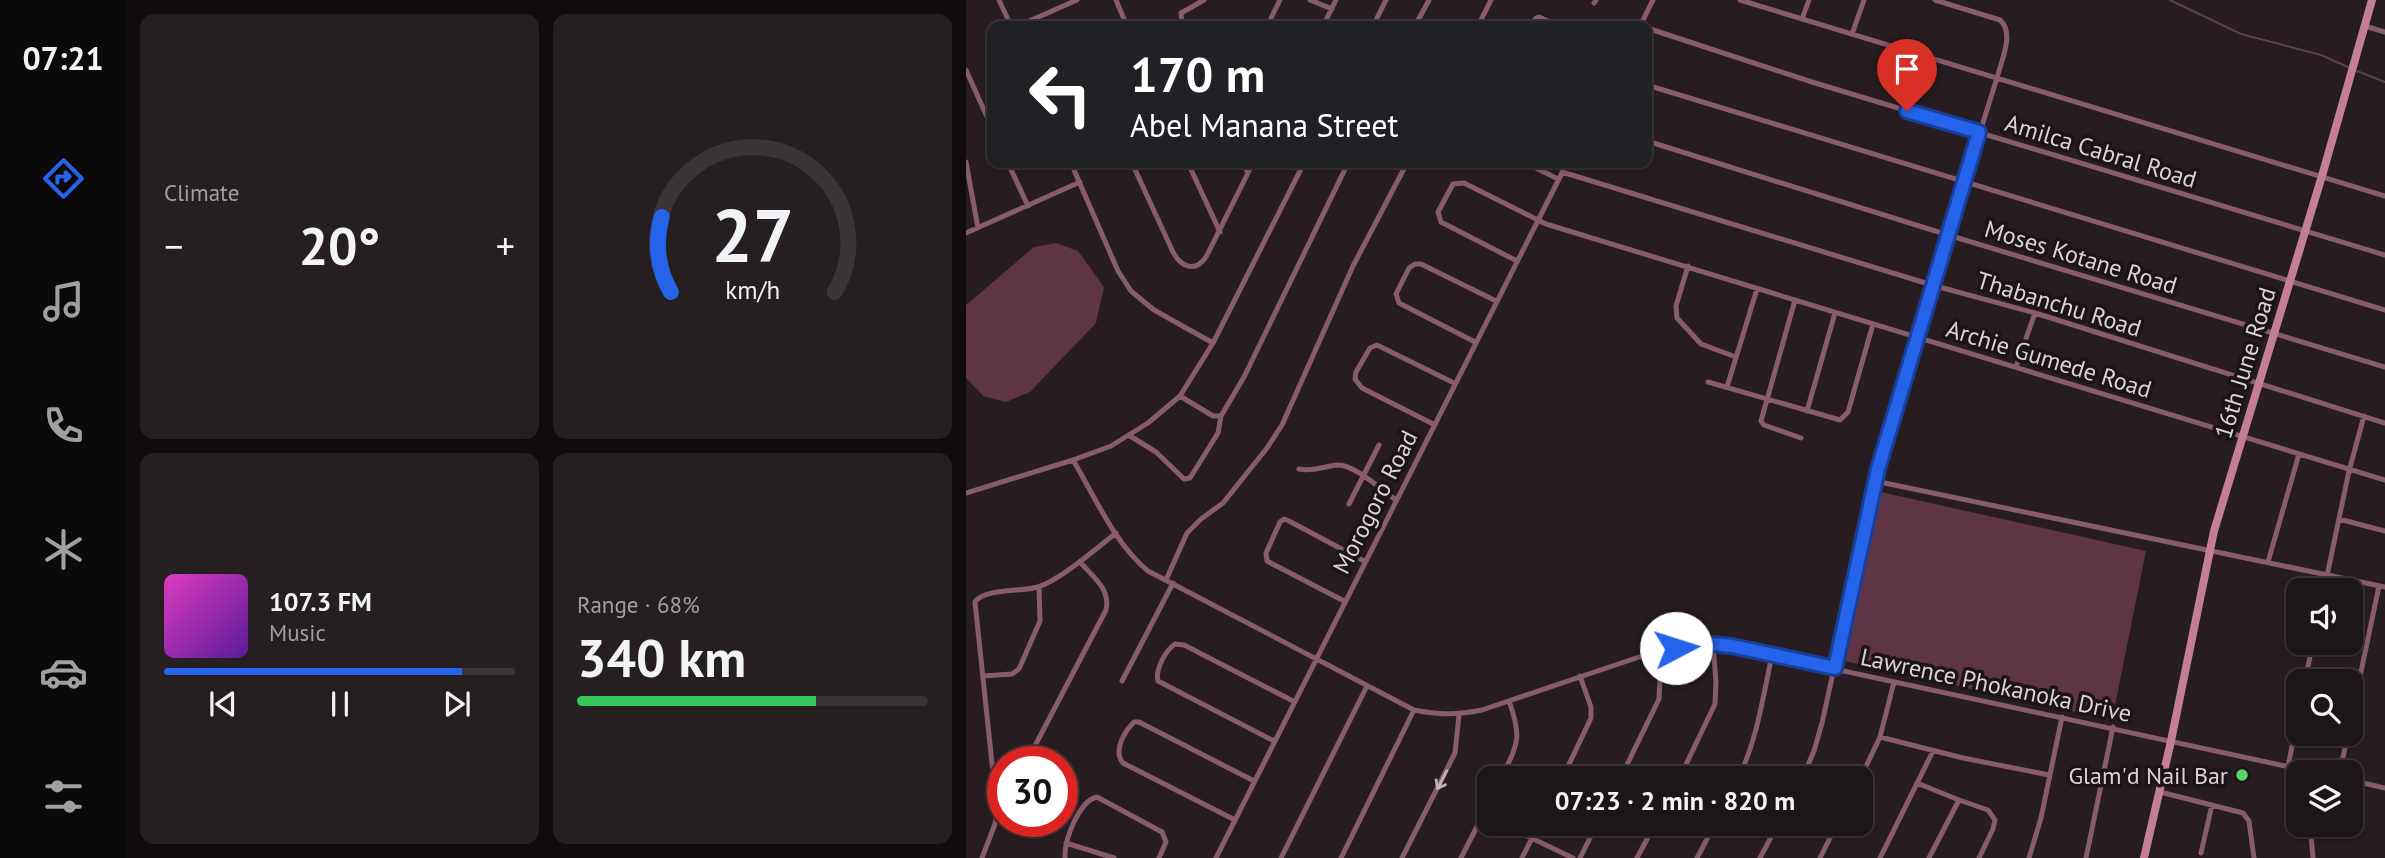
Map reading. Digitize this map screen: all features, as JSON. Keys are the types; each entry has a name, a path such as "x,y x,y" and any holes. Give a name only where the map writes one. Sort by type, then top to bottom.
{"street":[{"path":"999,0 1009,21"},
{"path":"1029,21 1077,0"},
{"path":"1115,0 1125,21"},
{"path":"1182,21 1181,13 1204,0"},
{"path":"1270,21 1280,0"},
{"path":"1310,0 1332,9"},
{"path":"1326,21 1336,0"},
{"path":"1376,21 1387,0"},
{"path":"1418,21 1429,0"},
{"path":"1480,21 1491,0"},
{"path":"1642,21 1653,0"},
{"path":"1740,0 2385,196"},
{"path":"1802,19 1808,0"},
{"path":"1852,34 1864,0"},
{"path":"1806,766 1818,737 1835,668 1875,481 1932,285 1997,78 2007,33 2004,24 1997,19 1935,0"},
{"name":"16th June Road","path":"2144,858 2171,741 2209,550 2372,0"},
{"path":"2365,26 2385,32"},
{"name":"Amilca Cabral Road","path":"1652,30 1812,82 2385,255"},
{"path":"966,70 987,117"},
{"path":"1652,87 2385,310"},
{"name":"Moses Kotane Road","path":"1652,143 2385,367"},
{"path":"966,162 978,228"},
{"path":"1010,168 1028,206"},
{"path":"1073,168 1118,271 1131,291 1154,310 1213,343"},
{"path":"1134,168 1172,252 1182,265 1191,267 1202,263 1251,168"},
{"path":"1190,168 1220,232"},
{"path":"1246,168 1248,173"},
{"path":"966,493 1073,460 1130,436 1180,396 1213,343 1301,168"},
{"path":"1130,436 1153,449 1187,480 1215,439 1221,416 1244,377 1346,168"},
{"path":"1166,580 1187,533 1230,495 1282,425 1353,266 1404,168"},
{"path":"1536,168 1558,179"},
{"name":"Morogoro Road","path":"1216,858 1315,657 1564,168"},
{"name":"Thabanchu Road","path":"1562,172 1932,285 2035,313 2385,423"},
{"name":"Archie Gumede Road","path":"1517,261 1438,219 1439,209 1450,187 1461,182 1537,220 2385,480"},
{"path":"966,233 1080,183"},
{"path":"1475,342 1397,302 1396,294 1409,268 1421,264 1496,301"},
{"path":"1688,266 1675,309 1677,318 1701,344 1736,357"},
{"path":"1727,387 1757,289"},
{"path":"1795,300 1762,424 1801,438"},
{"path":"1807,411 1835,313"},
{"path":"2016,367 2035,313"},
{"path":"1708,382 1840,420 1848,412 1873,324"},
{"path":"1433,424 1362,387 1355,379 1356,372 1370,348 1377,345 1454,383"},
{"path":"1180,396 1213,416 1221,416"},
{"path":"2326,578 2349,471 2364,416"},
{"path":"1349,504 1379,445"},
{"path":"2268,562 2299,454"},
{"name":"Lawrence Phokanoka Drive","path":"1073,460 1116,533 1141,565 1414,710 1459,715 1509,701 1656,651 1713,644 2286,766"},
{"path":"1299,469 1314,470 1342,465 1363,476 1396,500"},
{"path":"1875,481 2382,587 2363,669"},
{"path":"1344,601 1267,561 1266,553 1280,522 1284,519 1289,521 1364,561"},
{"path":"2339,519 2385,531"},
{"path":"990,746 976,600 984,595 1040,587 1080,562 1116,533"},
{"path":"1035,746 1108,601 1107,593 1080,562"},
{"path":"1122,681 1173,583"},
{"path":"983,676 1012,674 1019,669 1040,621 1040,587"},
{"path":"1274,741 1158,681 1157,673 1168,649 1175,643 1184,645 1293,701"},
{"path":"1685,766 1715,704 1713,644"},
{"path":"1626,766 1659,699 1660,678 1656,651"},
{"path":"1743,766 1756,732 1772,655"},
{"path":"1568,766 1591,718 1591,707 1580,676"},
{"path":"1866,766 1880,737 1894,682"},
{"path":"1282,858 1367,686"},
{"path":"1506,766 1519,736 1509,701"},
{"path":"1341,858 1414,710"},
{"path":"1402,858 1455,754 1459,715"},
{"path":"2029,858 2041,818 2062,717"},
{"path":"1235,820 1123,763 1118,754 1124,737 1131,724 1139,722 1254,781"},
{"path":"2086,858 2113,727"},
{"path":"1880,737 2049,775"},
{"path":"1880,858 1933,751"},
{"path":"1917,783 1988,810 1995,820 1979,858"},
{"path":"2363,783 2385,788"},
{"path":"2160,792 2239,811 2247,817 2254,858"},
{"path":"1065,858 1066,843 1075,820 1091,799 1097,797 1162,832 1166,842 1159,858"},
{"path":"1929,858 1959,800"},
{"path":"2202,853 2212,805"},
{"path":"1461,858 1477,832"},
{"path":"1528,836 1573,858"},
{"path":"1580,858 1592,836"},
{"path":"1637,858 1649,836"},
{"path":"1697,858 1709,836"},
{"path":"1760,858 1772,836"},
{"path":"1820,858 1831,836"},
{"path":"982,858 990,837"},
{"path":"2311,837 2313,858"},
{"path":"1521,858 1532,838"},
{"path":"1066,843 1114,858"}],"shaded area":[{"path":"1056,243 1078,251 1104,287 1096,323 1030,392 1006,402 983,396 966,378 966,305 1034,247"},
{"path":"1881,492 2146,551 2112,720 1841,660"}],"waterway":[{"path":"2170,0 2241,34 2321,55 2348,67"},
{"path":"2357,71 2385,82"}],"place":[{"name":"Glam'd Nail Bar","path":"2242,775"}],"route":[{"path":"1676,648 1713,644 1732,646 1835,668 1878,469 1979,132 1907,111"}]}
